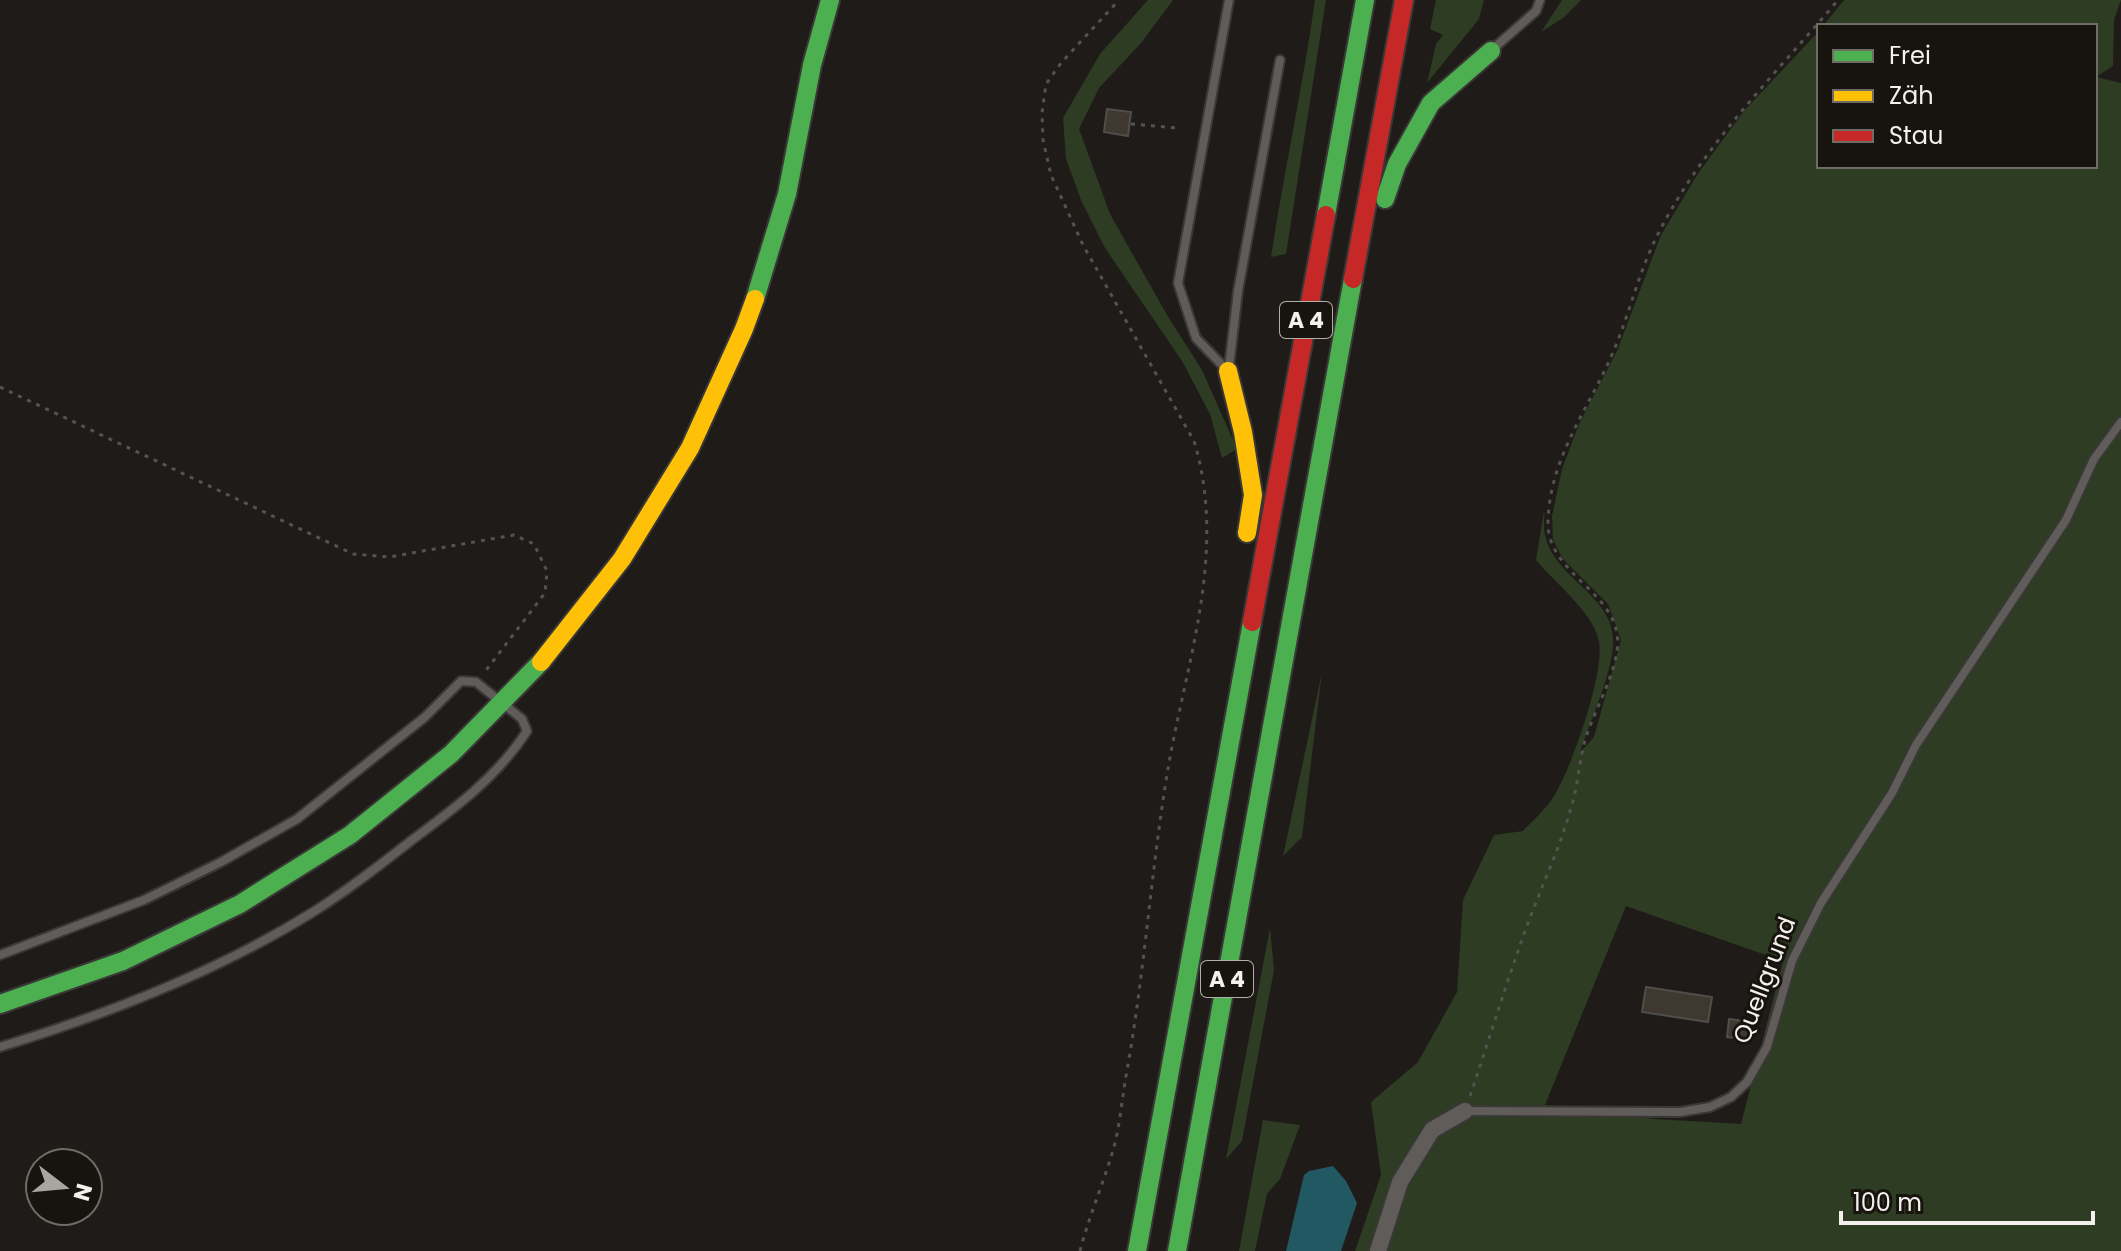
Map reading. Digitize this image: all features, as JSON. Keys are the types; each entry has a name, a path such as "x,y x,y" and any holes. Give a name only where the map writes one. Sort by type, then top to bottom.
{"main road":[{"path":"0,1004 83,978 169,941 275,885 326,853 423,779 504,704 587,607 640,532 683,459 712,403 744,329 775,236 830,0"},
{"name":"A 4","path":"1137,1251 1365,0"},
{"name":"A 4","path":"1177,1251 1355,285 1404,0"},
{"path":"1355,285 1397,164 1431,103 1491,51"},
{"path":"1228,371 1243,432 1253,495 1244,558"},
{"path":"1239,589 1247,640"}],"street":[{"path":"1378,1251 1400,1182 1432,1130 1465,1111"}],"lane":[{"path":"1228,371 1196,338 1178,283 1229,0"},
{"path":"1491,51 1536,11 1540,0"},
{"path":"1228,371 1238,291 1280,60"},
{"name":"Quellgrund","path":"1465,1111 1680,1112 1710,1107 1731,1097 1747,1082 1767,1047 1792,961 1821,903 1892,793 1916,745 2066,520 2094,459 2121,422"},
{"path":"0,955 144,900 297,819 425,717 461,681 476,682 522,719 527,731 519,743 466,799 314,911 248,949 154,993 59,1029 0,1047"}],"path":[{"path":"1080,1251 1114,1147 1139,1003 1169,764 1198,629 1207,545 1207,500 1194,441 1083,245 1051,175 1043,140 1042,113 1046,84 1061,63 1119,0"},
{"path":"1465,1111 1522,938 1572,805 1583,746 1617,652 1614,622 1607,608 1558,557 1548,537 1548,517 1557,470 1572,429 1614,350 1657,235 1699,166 1735,117 1838,0"},
{"path":"1131,124 1177,128"},
{"path":"0,387 353,554 389,557 514,535 534,544 547,571 545,593 476,682"}],"green space":[{"path":"1148,0 1173,0 1141,43 1099,88 1079,129 1110,214 1202,370 1237,449 1222,458 1210,414 1182,361 1105,248 1081,200 1066,159 1063,118 1100,54"},
{"path":"1315,0 1326,0 1286,254 1271,257 1305,64"},
{"path":"1436,0 1484,0 1479,19 1427,83 1436,44 1443,35 1430,29"},
{"path":"1562,0 1581,0 1563,18 1541,32"},
{"path":"1844,0 2121,0 2114,20 2113,66 2097,76 2097,24 1825,24"},
{"path":"1817,33 1817,168 2097,168 2097,77 2121,83 2121,1251 1355,1251 1381,1175 1371,1102 1418,1062 1457,992 1463,900 1494,835 1523,831 1552,799 1576,746 1592,698 1599,642 1582,609 1536,560 1544,511 1544,532 1551,551 1560,565 1596,601 1612,628 1613,646 1608,671 1580,752 1594,737 1621,640 1608,604 1563,559 1553,540 1552,516 1562,469 1579,424 1617,351 1661,235 1699,172 1744,111","holes":["1626,906 1783,961 1741,1124 1655,1119 1545,1105"]},
{"path":"1322,672 1302,837 1283,856"},
{"path":"1270,928 1274,970 1242,1141 1226,1159"},
{"path":"1263,1120 1300,1125 1280,1179 1267,1194 1255,1251 1239,1251"}],"water":[{"path":"1333,1166 1346,1181 1357,1203 1341,1251 1286,1251 1304,1175"}],"building":[{"path":"1107,109 1131,112 1128,136 1104,132"},
{"path":"1646,987 1712,997 1708,1022 1642,1012"},
{"path":"1729,1019 1752,1022 1750,1039 1727,1037"}],"traffic: fast":[{"path":"755,299 787,194 812,65 830,0"},
{"path":"1326,215 1365,0"},
{"path":"1385,199 1397,164 1431,103 1491,51"},
{"path":"1177,1251 1353,279"},
{"path":"1137,1251 1252,622"},
{"path":"0,1004 123,961 240,904 350,835 451,754 541,662"}],"traffic: slow":[{"path":"541,662 622,559 690,448 755,299"},
{"path":"1228,371 1243,432 1253,495 1247,533"}],"traffic: jam":[{"path":"1353,279 1404,0"},
{"path":"1252,622 1326,215"}]}
